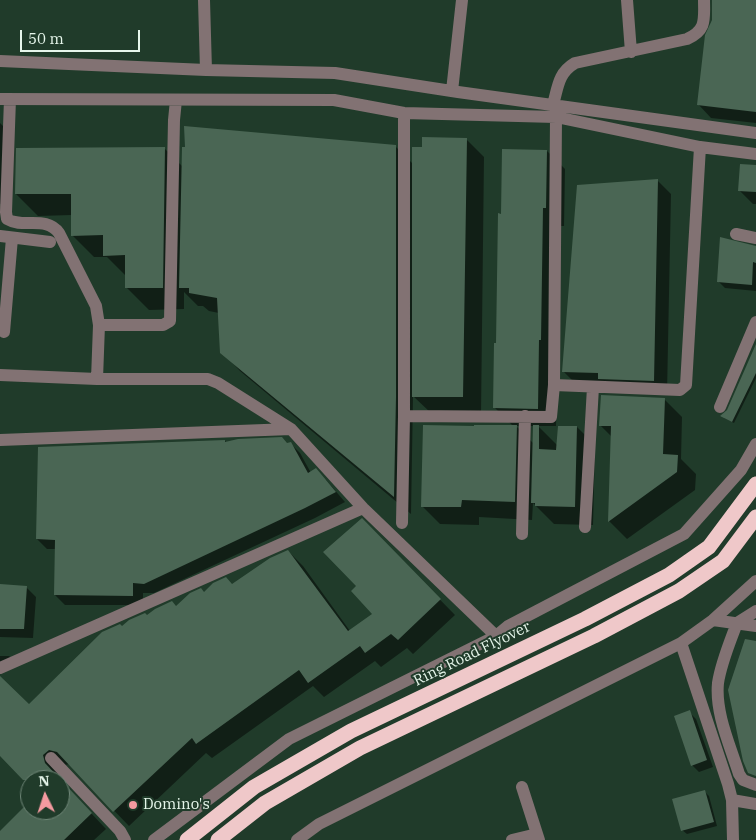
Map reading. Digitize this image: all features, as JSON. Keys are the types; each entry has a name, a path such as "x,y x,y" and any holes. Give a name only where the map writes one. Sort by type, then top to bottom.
{"highway":[{"name":"Ring Road Flyover","path":"187,840 254,787 351,731 585,619 669,575 710,547 756,484"},
{"path":"218,840 265,803 360,748 594,636 679,591 723,561 756,518"}],"street":[{"path":"204,0 206,70"},
{"path":"452,91 462,0"},
{"path":"627,0 631,52"},
{"path":"404,416 551,417 554,385 554,111 561,78 566,69 575,64 687,39 695,35 702,29 704,0"},
{"path":"0,60 206,70 335,72 452,91 554,111 700,147 756,154"},
{"path":"97,379 99,326 96,306 54,226 39,223 13,222 7,218 5,99 334,100 404,113 554,111 756,132"},
{"path":"99,326 163,325 170,321 176,100"},
{"path":"402,523 404,113"},
{"path":"554,385 680,390 686,385 700,147"},
{"path":"736,234 756,238"},
{"path":"4,332 6,237 50,242"},
{"path":"720,407 756,322"},
{"path":"0,375 97,379 208,379 218,383 291,429 363,508 496,636"},
{"path":"585,527 593,387"},
{"path":"522,534 525,416"},
{"path":"0,440 291,429"},
{"path":"156,839 289,739 496,636 508,626 684,534 741,470 756,444"},
{"path":"0,668 363,508"},
{"path":"297,840 319,824 681,643 713,620 756,580"},
{"path":"756,611 737,623 718,682 720,711 739,774 743,780 756,785"},
{"path":"713,620 756,626"},
{"path":"681,643 732,800 733,840"},
{"path":"52,758 120,831 125,840"},
{"path":"512,840 538,837 522,787"},
{"path":"732,800 756,804"},
{"path":"312,840 319,824"}],"building":[{"path":"712,0 756,0 756,112 697,105 705,35 712,20"},
{"path":"184,126 396,145 394,497 220,353 217,298 189,293 189,288 179,288 182,147 185,147"},
{"path":"422,137 467,138 463,397 412,397 412,147 422,147"},
{"path":"165,147 163,288 125,288 125,255 103,256 103,235 71,236 71,194 15,194 16,148"},
{"path":"502,149 547,150 546,208 543,208 538,409 493,408 498,213 501,214"},
{"path":"740,164 756,165 756,192 738,191"},
{"path":"658,179 654,381 598,379 598,373 562,372 577,185"},
{"path":"720,237 756,246 756,263 753,262 752,285 717,282"},
{"path":"756,344 756,373 732,422 720,416 727,410"},
{"path":"601,395 665,398 663,454 678,455 677,472 608,522 611,426 599,426"},
{"path":"423,425 517,425 515,502 462,500 461,507 421,507"},
{"path":"533,425 539,425 539,449 556,450 558,426 577,426 575,507 535,506 535,503 531,503"},
{"path":"282,437 287,443 291,442 308,473 316,468 336,492 144,584 133,583 133,596 54,595 55,540 36,539 38,447 225,440 225,442 238,439"},
{"path":"362,518 441,599 398,640 391,634 365,653 360,646 308,683 299,670 196,744 192,738 113,812 57,752 49,750 43,755 45,763 52,770 20,770 20,777 0,756 0,676 29,704 102,632 120,624 122,626 129,620 145,613 147,615 172,601 176,606 190,593 201,588 204,592 213,583 226,577 232,584 270,558 288,550 348,631 372,614 351,591 356,586 323,552"},
{"path":"0,584 27,586 24,629 0,629"},
{"path":"745,639 756,641 756,776 748,773 743,761 728,690"},
{"path":"690,710 707,760 691,766 674,716"},
{"path":"70,790 92,813 64,840 0,840 0,831 20,811 20,820 70,820"},
{"path":"705,790 714,822 681,831 672,799"}],"place":[{"name":"Domino's","path":"133,805"}]}
